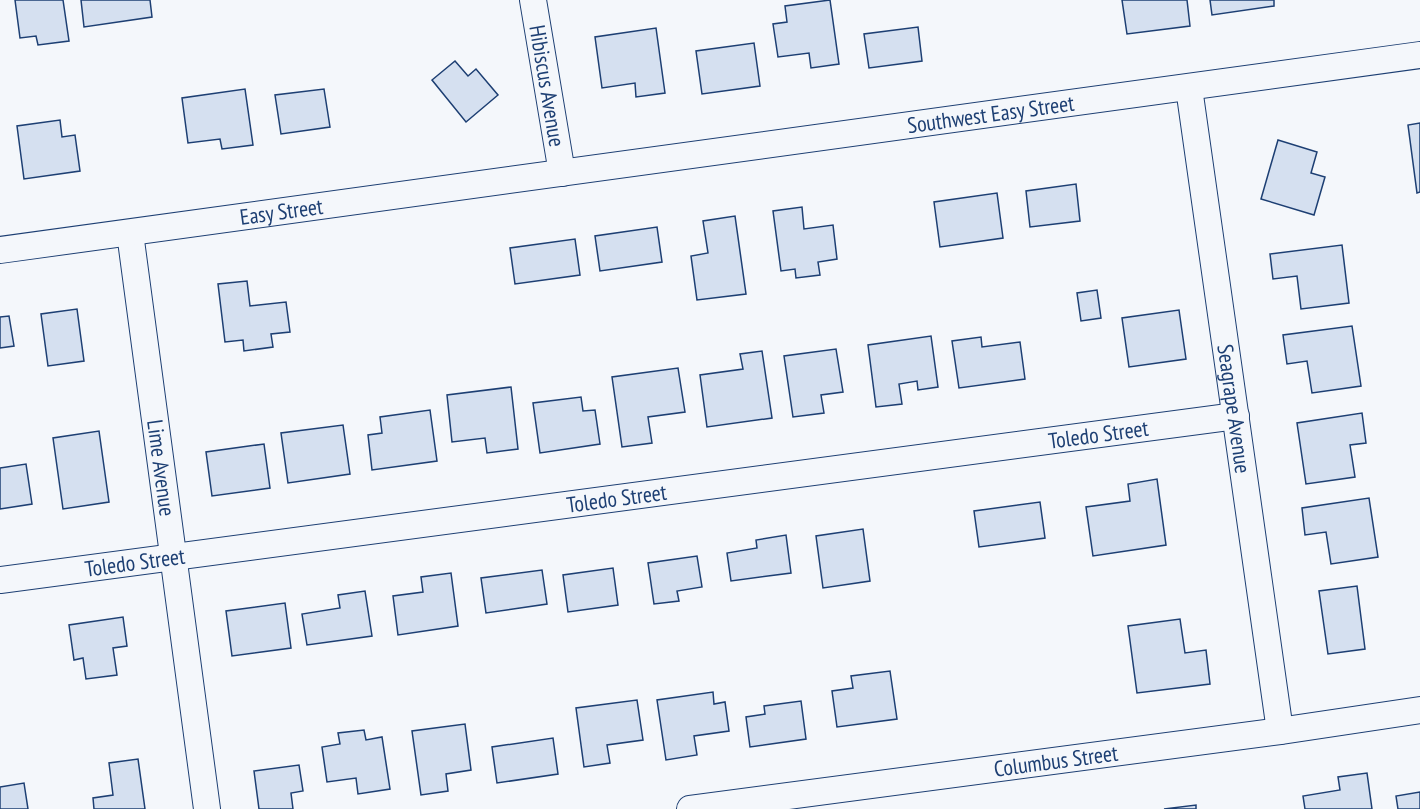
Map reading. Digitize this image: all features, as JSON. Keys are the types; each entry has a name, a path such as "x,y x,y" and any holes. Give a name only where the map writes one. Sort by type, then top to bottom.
{"street":[{"name":"Hibiscus Avenue","path":"533,0 562,173"},
{"name":"Southwest Easy Street","path":"562,173 1420,55"},
{"name":"Seagrape Avenue","path":"1189,88 1280,731"},
{"name":"Easy Street","path":"0,250 562,173"},
{"name":"Lime Avenue","path":"130,233 207,809"},
{"name":"Toledo Street","path":"0,580 1236,416"},
{"name":"Columbus Street","path":"690,809 1280,731 1420,710"}],"building":[{"path":"15,0 63,0 69,41 38,45 36,36 20,38"},
{"path":"81,0 150,0 152,17 84,27"},
{"path":"830,0 839,64 811,68 809,53 778,57 773,24 787,22 785,6"},
{"path":"1122,0 1187,0 1190,26 1127,34"},
{"path":"1210,0 1274,0 1274,6 1212,15"},
{"path":"918,27 922,61 869,68 864,34"},
{"path":"656,28 665,93 636,97 635,83 602,88 595,37"},
{"path":"754,43 760,86 702,94 696,51"},
{"path":"455,61 468,76 476,69 498,95 466,122 432,80"},
{"path":"245,89 253,145 222,149 220,139 188,143 182,98"},
{"path":"324,89 330,127 281,134 275,95"},
{"path":"60,120 62,137 75,135 80,171 24,179 17,126"},
{"path":"1420,123 1420,192 1417,193 1408,125"},
{"path":"1278,140 1317,152 1311,173 1325,177 1314,215 1261,199"},
{"path":"1076,184 1080,221 1030,227 1026,191"},
{"path":"997,193 1003,238 940,247 934,202"},
{"path":"802,207 804,229 833,225 837,259 818,262 820,275 796,278 795,269 781,271 773,211"},
{"path":"735,216 746,294 697,300 691,256 708,253 703,221"},
{"path":"657,227 662,262 600,271 595,236"},
{"path":"575,239 580,275 515,284 510,248"},
{"path":"1342,245 1349,303 1301,309 1297,276 1273,279 1270,254"},
{"path":"247,281 250,306 286,302 290,332 271,334 273,347 244,351 243,340 225,342 218,284"},
{"path":"1097,290 1101,318 1081,321 1077,293"},
{"path":"77,309 84,361 48,366 41,314"},
{"path":"1179,310 1186,359 1129,367 1122,318"},
{"path":"9,316 14,346 0,348 0,317"},
{"path":"1352,326 1361,386 1312,393 1307,361 1287,364 1283,335"},
{"path":"931,336 938,387 918,390 917,381 899,384 902,404 876,407 868,345"},
{"path":"981,337 982,347 1020,342 1025,379 959,388 952,341"},
{"path":"836,349 843,392 821,395 824,413 793,417 784,356"},
{"path":"762,351 772,418 707,427 700,375 743,369 740,354"},
{"path":"678,368 685,412 648,417 652,443 622,447 612,377"},
{"path":"511,387 518,449 487,453 485,438 452,442 447,395"},
{"path":"581,397 583,411 595,410 600,444 540,453 533,403"},
{"path":"430,410 437,461 372,470 368,435 382,433 380,417"},
{"path":"1362,413 1366,443 1350,445 1355,477 1306,484 1297,423"},
{"path":"343,425 350,474 288,483 281,433"},
{"path":"99,431 109,502 63,509 53,438"},
{"path":"264,444 270,488 212,496 206,452"},
{"path":"26,464 32,504 0,509 0,468"},
{"path":"1157,479 1166,545 1093,556 1086,507 1130,501 1128,484"},
{"path":"1369,498 1378,557 1331,564 1326,532 1305,535 1302,508"},
{"path":"1040,502 1045,538 979,547 974,511"},
{"path":"863,529 870,581 823,588 816,536"},
{"path":"786,535 791,573 731,581 727,553 757,548 756,540"},
{"path":"697,556 702,587 677,591 679,601 654,604 648,563"},
{"path":"613,568 618,605 568,612 563,575"},
{"path":"542,570 547,604 486,613 481,578"},
{"path":"451,573 458,626 398,635 393,596 423,592 421,577"},
{"path":"1357,586 1365,649 1328,654 1319,591"},
{"path":"365,591 372,636 307,645 302,614 340,608 338,595"},
{"path":"285,603 291,648 232,656 226,611"},
{"path":"123,617 127,646 113,648 117,675 86,679 83,658 74,660 69,625"},
{"path":"1180,619 1185,653 1206,650 1210,684 1137,693 1128,626"},
{"path":"890,671 897,719 837,727 832,691 853,688 851,676"},
{"path":"713,692 714,704 725,702 729,731 694,736 697,755 666,760 657,700"},
{"path":"637,700 643,740 607,745 610,763 584,767 576,708"},
{"path":"801,701 806,739 750,747 746,717 765,714 764,706"},
{"path":"465,724 471,770 446,774 448,791 421,795 412,731"},
{"path":"364,730 366,740 382,737 390,789 358,794 356,778 327,782 322,747 340,744 338,733"},
{"path":"553,738 558,774 497,783 492,747"},
{"path":"138,759 145,809 94,809 93,798 113,795 109,763"},
{"path":"299,765 303,791 291,793 293,809 259,809 254,771"},
{"path":"1367,773 1372,809 1305,809 1303,796 1340,790 1338,777"},
{"path":"24,783 28,809 0,809 0,787"},
{"path":"1420,792 1420,809 1398,809 1396,796"},
{"path":"1196,805 1196,809 1164,809"}]}
